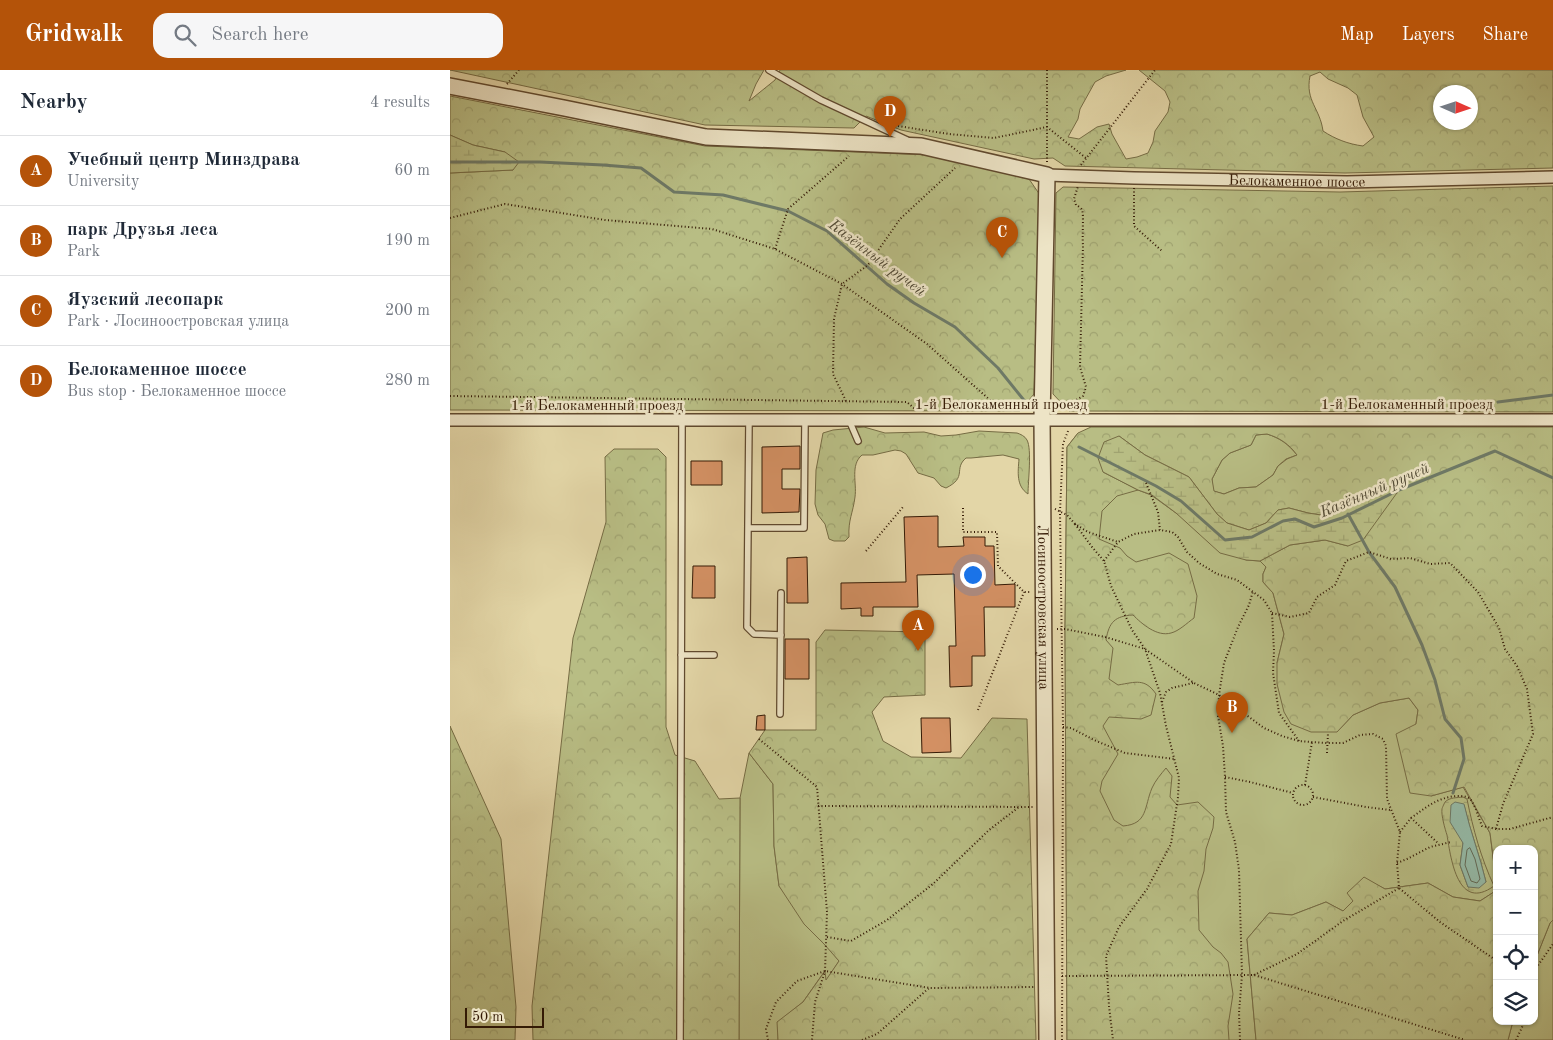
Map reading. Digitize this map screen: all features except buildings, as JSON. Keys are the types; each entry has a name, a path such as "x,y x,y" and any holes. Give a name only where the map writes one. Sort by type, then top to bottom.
{"street":[{"name":"Белокаменное шоссе","path":"450,86 706,137 921,146 1047,175 1347,182 1553,177"},
{"name":"Лосиноостровская улица","path":"1047,175 1042,419 1047,1040"},
{"name":"1-й Белокаменный проезд","path":"450,420 1553,420"}],"lane":[{"path":"769,70 821,100 921,146"},
{"path":"680,1040 682,420"},
{"path":"749,420 748,627 754,634 781,635"},
{"path":"748,528 804,528 805,420"},
{"path":"849,420 858,440"},
{"path":"780,714 781,593"},
{"path":"681,655 714,655"}],"path":[{"path":"497,95 519,70"},
{"path":"1047,70 1047,175"},
{"path":"1079,166 1155,70"},
{"path":"893,125 949,134 994,138 1047,127"},
{"path":"1047,127 1086,158"},
{"path":"775,249 788,209 852,153"},
{"path":"846,401 833,374 834,319 842,284 868,264 900,219 968,156"},
{"path":"1134,178 1134,226 1162,251"},
{"path":"1069,411 1072,403 1083,396 1086,387 1080,367 1083,212 1082,208 1076,205 1074,199 1078,186"},
{"path":"450,218 505,204 605,220 712,229 775,249 842,284 927,344 1011,419"},
{"path":"450,396 907,402 927,419"},
{"path":"1062,1040 1064,726 1060,512 1063,444 1069,429"},
{"path":"1146,483 1158,512 1160,530"},
{"path":"866,551 903,507"},
{"path":"963,508 964,532 998,532 998,566 1024,592 978,710"},
{"path":"1060,512 1067,515 1104,561 1111,586 1132,630 1146,650 1160,693 1179,778 1171,844 1147,889 1119,927 1106,956 1113,1040"},
{"path":"1075,524 1088,532 1118,542"},
{"path":"1104,561 1118,542 1134,534 1160,530 1172,532 1199,564 1217,574 1237,580 1264,600 1272,613 1273,673 1279,713 1298,741"},
{"path":"1272,613 1290,617 1309,612 1317,597 1335,585 1346,561 1369,552 1391,560 1410,558 1430,564 1450,563 1478,592 1499,628 1505,649 1517,666 1526,689 1533,734 1502,804 1496,829"},
{"path":"1240,1040 1239,1013 1242,975 1240,870 1235,842 1226,812 1223,746 1218,716 1224,663 1249,605 1253,591"},
{"path":"1044,630 1062,629 1105,637 1146,650 1194,683 1220,695 1264,728 1282,736 1298,741 1327,743 1343,743 1360,735 1373,734 1384,739 1386,746 1386,787 1390,810 1400,832 1397,862 1399,888 1440,922 1493,958"},
{"path":"1162,704 1166,692 1172,688 1194,683"},
{"path":"1064,726 1125,752 1175,759"},
{"path":"1327,753 1328,733"},
{"path":"758,739 816,786 827,912 825,971 815,1002 812,1040"},
{"path":"1305,786 1312,742"},
{"path":"1225,777 1293,793"},
{"path":"1305,786 1311,790 1313,797 1308,804 1301,805 1294,800 1293,793 1298,787 1305,786"},
{"path":"1400,832 1411,818 1427,806 1438,800 1452,797 1466,796 1471,800 1482,826 1496,829 1510,829 1553,817"},
{"path":"1313,797 1366,808 1390,810"},
{"path":"818,806 1019,807 989,830 932,884 887,920 850,941 826,937"},
{"path":"1411,818 1440,844"},
{"path":"1397,862 1407,860 1430,847 1451,842"},
{"path":"1254,975 1297,954 1343,921 1399,888"},
{"path":"1538,965 1553,944"},
{"path":"768,1040 766,1029 776,1002 797,981 825,971 930,988 1034,987"},
{"path":"1066,976 1254,975 1464,1040"},
{"path":"862,1040 877,1034 930,988"},
{"path":"1516,1040 1524,1025"}],"green space":[{"path":"450,70 764,70 749,101 775,80 780,70 1126,70 1106,76 1095,82 1080,109 1078,119 1068,137 1079,139 1097,127 1109,124 1112,134 1126,159 1148,153 1155,131 1168,112 1170,102 1165,91 1139,70 1553,70 1553,168 1345,173 1065,166 1053,158 1034,159 901,130 866,116 854,128 705,125","holes":["1320,72 1328,79 1348,88 1357,95 1363,117 1374,137 1363,146 1342,141 1323,131 1311,98 1309,85 1310,76"]},
{"path":"450,96 705,146 930,155 1029,179 1040,195 1034,394 1020,411 450,410 450,173 513,170 505,152 473,145 450,135"},
{"path":"450,135 473,145 505,152 519,162 513,170 450,173"},
{"path":"1553,186 1553,412 1069,411 1053,394 1056,193 1063,187 1340,192"},
{"path":"864,427 885,433 924,432 941,436 979,431 1020,434 1026,439 1030,458 1028,494 1021,487 1018,474 1019,459 1003,455 966,458 960,466 957,480 946,488 941,486 934,478 918,473 906,454 901,451 895,450 873,455 862,455 858,459 855,469 855,497 849,537 845,541 829,539 825,524 818,515 815,504 816,470 823,433 833,430"},
{"path":"1091,427 1553,427 1553,920 1538,953 1538,845 1493,845 1493,856 1490,833 1464,787 1431,796 1410,793 1396,734 1416,724 1418,710 1409,698 1380,703 1353,715 1337,732 1311,732 1291,724 1284,712 1277,684 1277,663 1284,634 1273,593 1263,582 1263,574 1266,567 1260,561 1290,545 1325,540 1348,546 1389,486 1363,500 1343,502 1321,515 1289,508 1278,510 1266,523 1249,530 1227,523 1217,514 1189,477 1145,455 1119,436 1103,472 1138,490 1117,496 1102,511 1099,539 1120,548 1136,562 1169,553 1188,564 1197,596 1194,618 1174,632 1166,634 1155,631 1145,626 1133,615 1117,619 1111,624 1106,640 1113,648 1109,679 1118,685 1135,682 1144,683 1156,694 1151,715 1141,719 1109,717 1103,726 1118,754 1102,781 1100,791 1114,820 1123,826 1131,825 1141,818 1153,785 1166,768 1172,776 1170,797 1177,805 1198,802 1214,817 1213,828 1206,849 1204,871 1198,891 1199,930 1228,962 1233,994 1228,1026 1229,1040 1067,1040 1065,629 1067,447 1078,433","holes":["1267,434 1280,440 1297,455 1287,459 1278,466 1273,475 1256,487 1239,488 1224,494 1214,491 1212,479 1222,460 1230,453 1251,445 1256,435"]},
{"path":"1078,433 1138,490 1151,495 1246,560 1260,561 1266,567 1263,574 1263,582 1273,593 1284,634 1277,663 1337,732 1353,715 1380,703 1409,698 1418,710 1416,724 1431,796 1463,787 1490,833 1493,857 1493,893 1480,901 1453,897 1428,883 1385,889 1364,878 1353,901 1343,911 1326,902 1292,915 1269,913 1247,939 1256,1040 1067,1040 1065,629 1067,447"},
{"path":"1267,434 1284,442 1297,455 1286,459 1278,466 1273,475 1256,487 1239,488 1224,494 1213,491 1212,479 1222,460 1230,453 1251,445 1256,435"},
{"path":"1119,436 1145,455 1189,477 1217,514 1227,523 1249,530 1266,523 1278,510 1289,508 1321,515 1343,502 1363,500 1389,486 1399,490 1363,540 1348,546 1325,540 1290,545 1260,561 1246,560 1220,553 1176,513 1152,495 1103,472 1098,458 1104,442"},
{"path":"614,449 658,449 666,457 666,727 675,755 695,761 719,799 740,798 739,1040 533,1040 532,1006 573,638 606,522 605,457"},
{"path":"825,630 925,632 925,695 884,697 872,712 883,741 911,757 961,758 992,718 1027,719 1036,1040 778,1040 777,1022 803,1002 825,971 826,980 839,961 804,924 779,886 774,846 773,784 749,753 765,730 816,730 816,642"},
{"path":"450,726 501,839 516,1007 515,1040 450,1040"},
{"path":"749,753 773,784 774,846 779,886 839,961 826,981 824,972 803,1002 778,1022 778,1040 739,1040 740,798"},
{"path":"1463,797 1467,799 1478,843 1493,884 1493,886 1482,892 1472,893 1464,888 1458,880 1454,869 1442,809 1445,802 1451,798","holes":["1464,805 1486,882 1468,887 1460,865 1463,843"]},
{"path":"1364,877 1385,889 1428,883 1453,897 1480,901 1493,893 1493,1025 1512,1025 1508,1040 1256,1040 1247,939 1269,913 1292,915 1326,902 1343,911 1353,901 1347,893"},
{"path":"1553,920 1553,1040 1508,1040 1512,1025 1538,1025 1538,953"}],"water":[{"path":"1455,802 1464,804 1484,872 1486,882 1479,888 1468,887 1460,865 1463,843 1450,822 1451,805"}],"waterway":[{"name":"Казённый ручей","path":"450,162 540,162 641,168 674,192 723,195 788,211 827,231 887,284 914,303 955,327 998,368 1027,404"},
{"path":"1498,402 1553,395"},
{"name":"Казённый ручей","path":"1079,447 1156,486 1181,501 1225,540 1252,537 1283,521 1295,519 1314,527 1342,518 1399,490 1495,451 1553,478"},
{"path":"1348,514 1369,552 1395,587 1422,645 1435,680 1445,719 1461,738 1464,759 1453,793"}],"place":[{"name":"Белокаменное шоссе","path":"890,137"},
{"name":"Яузский лесопарк","path":"1002,258"},
{"name":"Учебный центр Минздрава","path":"918,651"},
{"name":"парк Друзья леса","path":"1232,733"}]}
